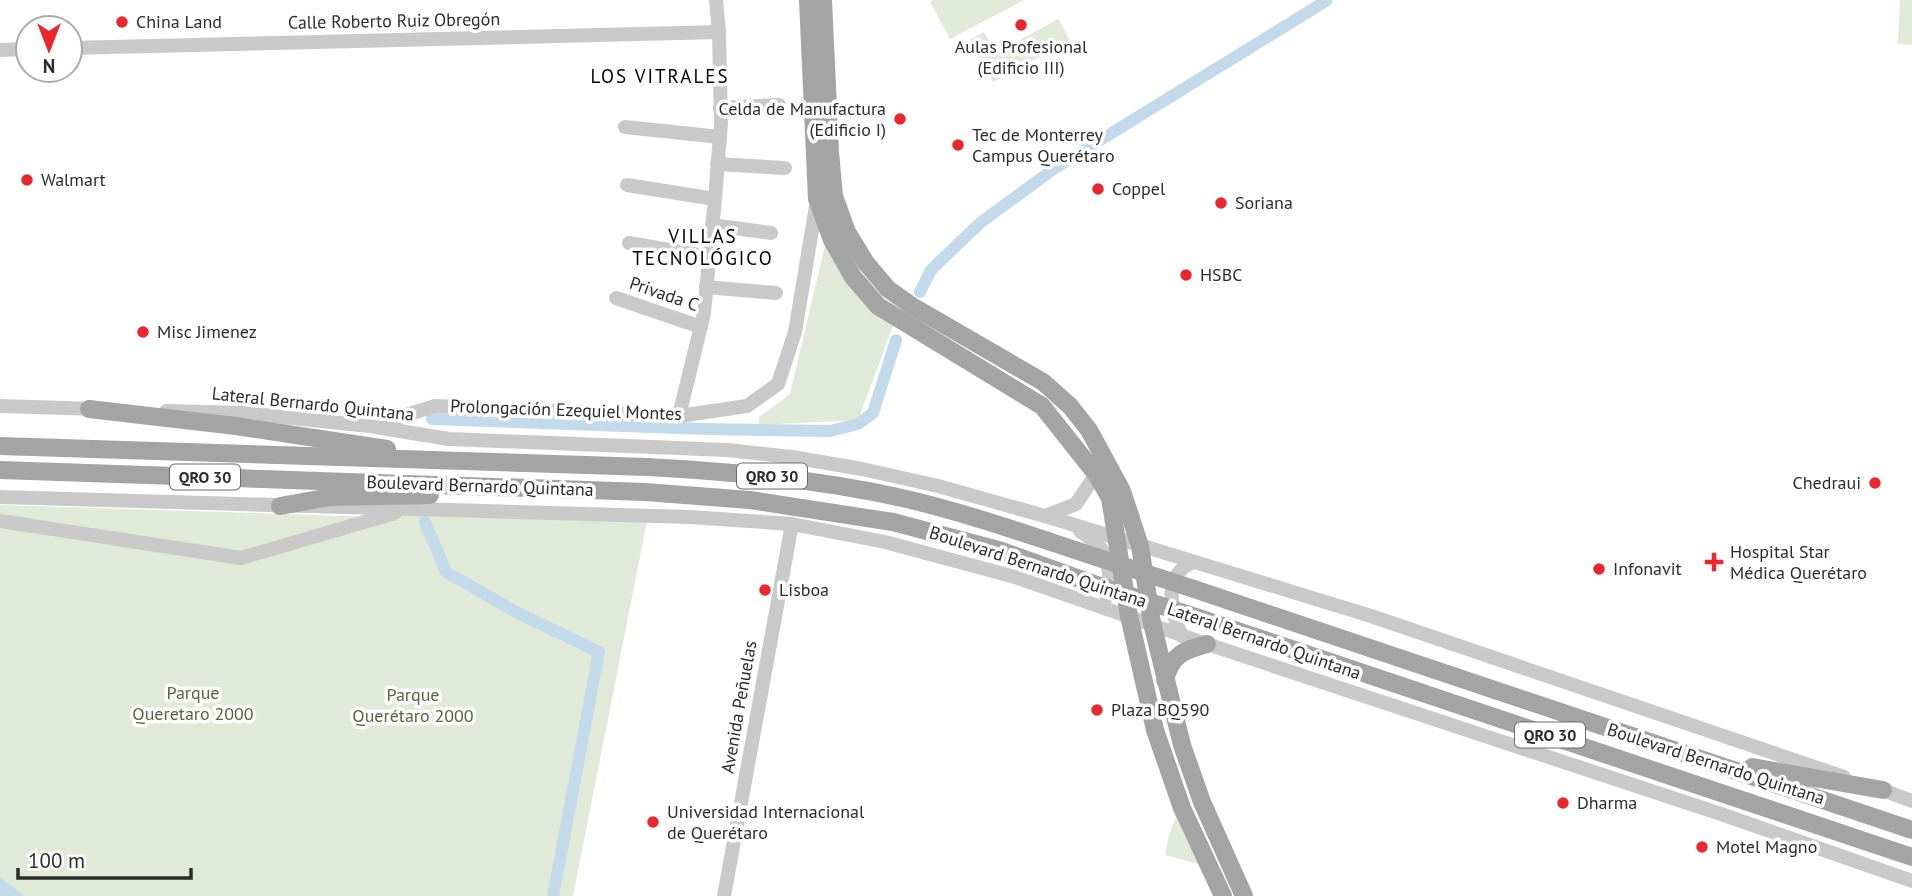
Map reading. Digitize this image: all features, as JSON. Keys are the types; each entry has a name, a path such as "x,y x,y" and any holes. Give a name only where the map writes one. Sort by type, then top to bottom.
{"main road":[{"name":"Prolongación Ezequiel Montes","path":"808,0 817,199 832,240 853,277 878,306 1042,405 1116,497 1117,539 1147,702 1182,808 1223,896"},
{"name":"Prolongación Ezequiel Montes","path":"823,0 834,196 847,232 866,263 888,289 912,306 1043,382 1070,406 1089,430 1116,497 1140,546 1152,623 1182,745 1202,802 1244,896"},
{"path":"89,409 236,426 407,456"},
{"name":"Boulevard Bernardo Quintana","path":"0,446 407,456 468,461 648,467 754,474 902,498 997,524 1912,830"},
{"name":"Boulevard Bernardo Quintana","path":"0,470 412,500 521,487 645,492 750,500 893,522 1002,551 1911,856"},
{"path":"280,506 330,497 412,500"},
{"path":"1165,680 1169,666 1176,656 1188,649 1207,644"},
{"path":"1692,757 1883,790"}],"street":[{"path":"680,416 701,327 715,199 720,136 716,0"},
{"name":"Calle Roberto Ruiz Obregón","path":"84,48 719,32"},
{"path":"720,108 779,105"},
{"path":"625,127 720,136"},
{"path":"717,164 785,168"},
{"path":"627,185 715,199"},
{"name":"Prolongación Ezequiel Montes","path":"369,426 435,406 680,416 747,406 778,384 794,332 817,199"},
{"path":"712,225 771,233"},
{"path":"629,243 709,257"},
{"path":"706,287 776,293"},
{"name":"Privada C","path":"615,298 701,327"},
{"name":"Lateral Bernardo Quintana","path":"0,406 244,413 369,426 449,439 726,450 792,457 917,481 1045,516 1371,616 1912,801"},
{"path":"1045,516 1076,504 1096,474"},
{"path":"0,497 280,506"},
{"name":"Lateral Bernardo Quintana","path":"437,497 792,524 885,541 1016,578 1129,615 1182,636 1721,814 1912,881"},
{"path":"0,520 242,558 412,500"},
{"name":"Avenida Peñuelas","path":"724,896 792,524"},
{"path":"1073,525 1103,551 1110,589 1099,606"},
{"path":"1182,636 1176,623 1172,598 1175,579 1180,570 1194,562"}],"green space":[{"path":"1024,0 950,39 930,2"},
{"path":"1900,0 1912,0 1912,45 1898,44"},
{"path":"1058,19 1070,40 993,82 969,40 984,32 996,53"},
{"path":"825,245 893,326 858,420 759,425 759,417 790,394"},
{"name":"Parque Querétaro 2000","path":"0,505 380,517 408,510 648,516 573,896 0,896"},
{"path":"1176,817 1198,864 1165,855"}],"water":[{"path":"0,877 22,894 24,896 0,896"}],"waterway":[{"path":"920,292 931,270 980,223 1055,168 1326,1"},
{"path":"432,419 830,431 858,424 873,413 896,340"},
{"path":"425,522 446,572 518,613 599,652 553,896"}],"place":[{"name":"China Land","path":"122,22"},
{"name":"Aulas Profesional (Edificio III)","path":"1021,25"},
{"name":"Celda de Manufactura (Edificio I)","path":"900,119"},
{"name":"Tec de Monterrey Campus Querétaro","path":"958,145"},
{"name":"Walmart","path":"27,180"},
{"name":"Coppel","path":"1098,189"},
{"name":"Soriana","path":"1221,203"},
{"name":"HSBC","path":"1186,275"},
{"name":"Misc Jimenez","path":"143,332"},
{"name":"Chedraui","path":"1875,483"},
{"name":"Hospital Star Médica Querétaro","path":"1714,562"},
{"name":"Infonavit","path":"1599,569"},
{"name":"Lisboa","path":"765,590"},
{"name":"Plaza BQ590","path":"1097,710"},
{"name":"Dharma","path":"1563,803"},
{"name":"Universidad Internacional de Querétaro","path":"653,822"},
{"name":"Motel Magno","path":"1702,847"}],"district":[{"name":"LOS VITRALES","path":"660,76"},
{"name":"VILLAS TECNOLÓGICO","path":"703,247"}],"park label":[{"name":"Parque Queretaro 2000","path":"193,703"}]}
